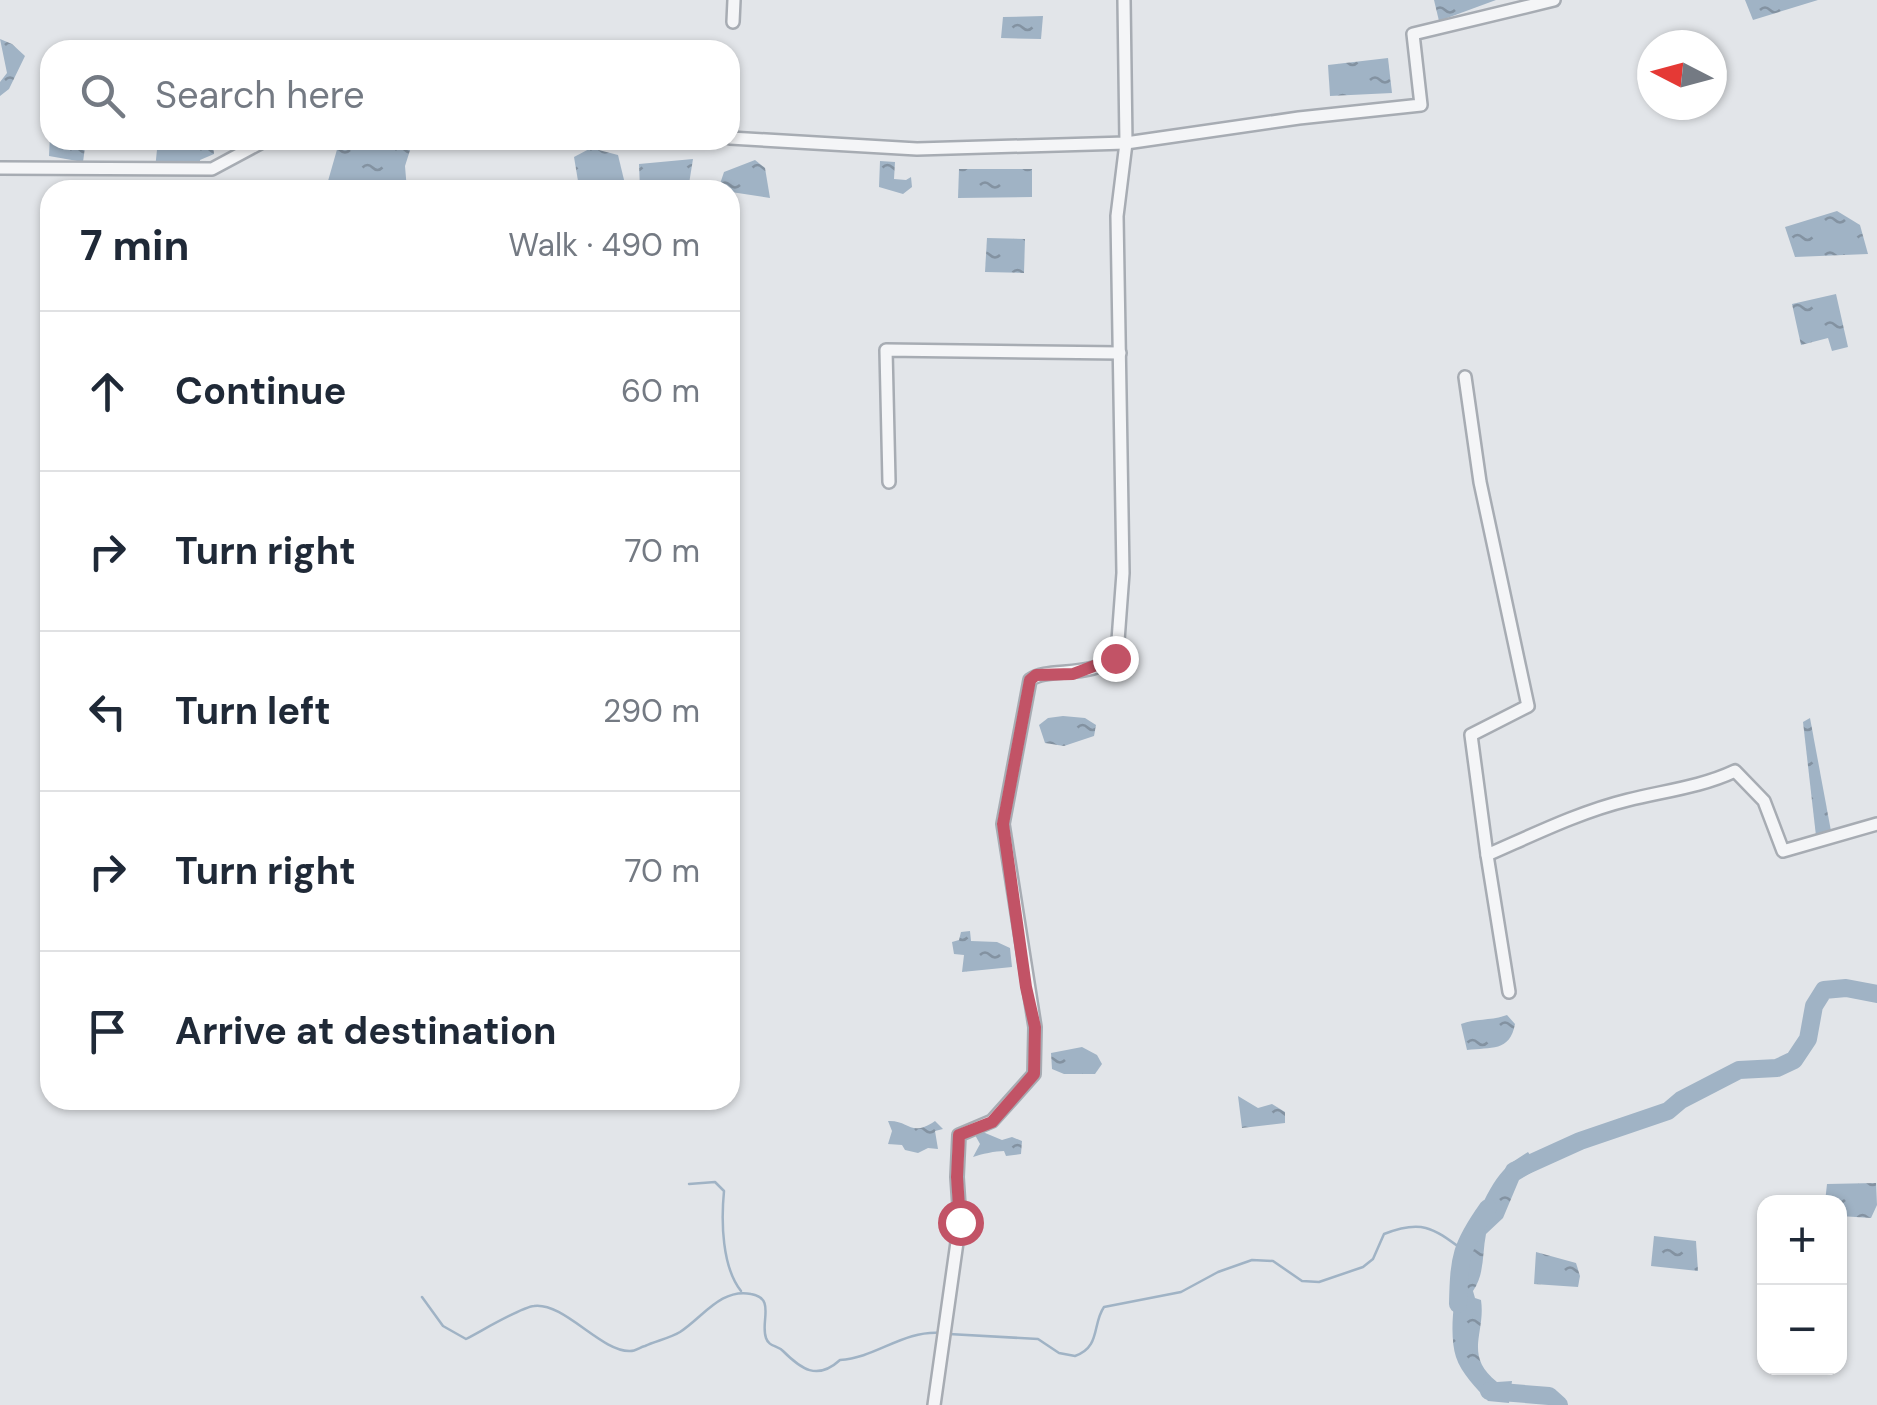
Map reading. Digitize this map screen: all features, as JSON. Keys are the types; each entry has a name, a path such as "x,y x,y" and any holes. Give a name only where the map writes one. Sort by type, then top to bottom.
{"street":[{"path":"733,22 734,0"},
{"path":"934,1405 960,1222 959,1135 992,1122 1034,1074 1035,1027 1003,824 1030,680 1036,675 1073,674 1111,661 1117,654 1123,573 1117,216 1126,143 1124,0"},
{"path":"740,139 916,149 1126,143 1422,104 1413,34 1554,0"},
{"path":"0,168 212,170 248,150"},
{"path":"888,482 886,350 1120,353"},
{"path":"1465,377 1480,482 1528,706 1470,735 1509,992"},
{"path":"1488,854 1582,814 1717,780 1735,771 1764,801 1782,851 1877,824"}],"water":[{"path":"1434,0 1496,0 1439,21"},
{"path":"1745,0 1818,0 1753,20"},
{"path":"1043,16 1041,39 1001,38 1003,17"},
{"path":"0,39 25,56 9,89 0,96 0,82 7,73"},
{"path":"1388,58 1392,93 1330,96 1328,65"},
{"path":"49,150 85,150 83,162 49,156"},
{"path":"157,150 214,150 214,154 200,160 200,169 155,169"},
{"path":"337,150 410,150 406,180 328,180"},
{"path":"587,150 618,155 624,180 578,180 574,157"},
{"path":"693,159 690,180 640,180 639,164"},
{"path":"755,160 765,168 770,198 740,193 740,180 721,180 724,172"},
{"path":"880,161 895,162 894,179 911,177 912,187 903,194 879,187"},
{"path":"959,169 1032,169 1032,197 958,198"},
{"path":"1837,211 1860,225 1868,254 1795,257 1785,227"},
{"path":"987,238 1025,239 1024,273 985,272"},
{"path":"1836,294 1848,347 1832,351 1828,338 1801,345 1792,304"},
{"path":"1048,718 1085,718 1096,725 1094,736 1064,746 1045,743 1039,725"},
{"path":"1810,718 1831,831 1816,836 1803,722"},
{"path":"970,931 971,941 997,942 1010,948 1012,967 962,972 964,955 954,954 952,942 959,940 961,932"},
{"path":"1507,1015 1515,1024 1504,1044 1467,1050 1461,1024"},
{"path":"1082,1047 1097,1055 1102,1064 1095,1074 1064,1074 1052,1069 1051,1053"},
{"path":"1238,1096 1258,1108 1272,1104 1285,1112 1285,1123 1242,1128"},
{"path":"888,1121 920,1128 935,1121 943,1129 935,1131 938,1149 918,1153 905,1150 902,1145 888,1144 892,1131"},
{"path":"978,1130 1002,1140 1012,1137 1022,1141 1021,1154 1006,1156 1001,1151 973,1157 980,1144 975,1135"},
{"path":"1528,1152 1539,1168 1519,1180 1503,1218 1486,1234 1481,1271 1473,1291 1475,1298 1481,1300 1481,1362 1497,1382 1512,1381 1509,1403 1488,1401 1465,1375 1456,1357 1453,1314 1457,1288 1481,1208 1506,1168"},
{"path":"1876,1183 1877,1205 1871,1218 1847,1216 1847,1195 1826,1195 1827,1184"},
{"path":"1654,1236 1696,1241 1698,1271 1651,1266"},
{"path":"1536,1252 1576,1263 1578,1287 1534,1284"}],"waterway":[{"path":"1514,1171 1580,1141 1668,1111 1681,1100 1739,1070 1777,1068 1794,1060 1808,1039 1814,1006 1824,990 1846,988 1877,994"},
{"path":"689,1184 715,1182 724,1191 726,1257 741,1291"},
{"path":"1458,1304 1463,1253 1488,1208"},
{"path":"949,1334 1038,1339 1059,1353 1075,1356 1089,1347 1104,1307 1181,1292 1218,1272 1252,1260 1273,1261 1302,1281 1319,1282 1363,1267 1373,1259 1384,1234 1408,1227 1435,1231 1463,1250"},
{"path":"422,1297 443,1326 466,1339 534,1306 558,1311 607,1344 630,1351 680,1332 721,1299 751,1294 759,1296 765,1305 769,1343 796,1363 817,1371 914,1336 941,1333"},
{"path":"1489,1391 1549,1396 1559,1405"}],"route":[{"path":"960,1222 959,1135 992,1122 1034,1074 1035,1027 1003,824 1030,680 1036,675 1073,674 1115,658"}]}
